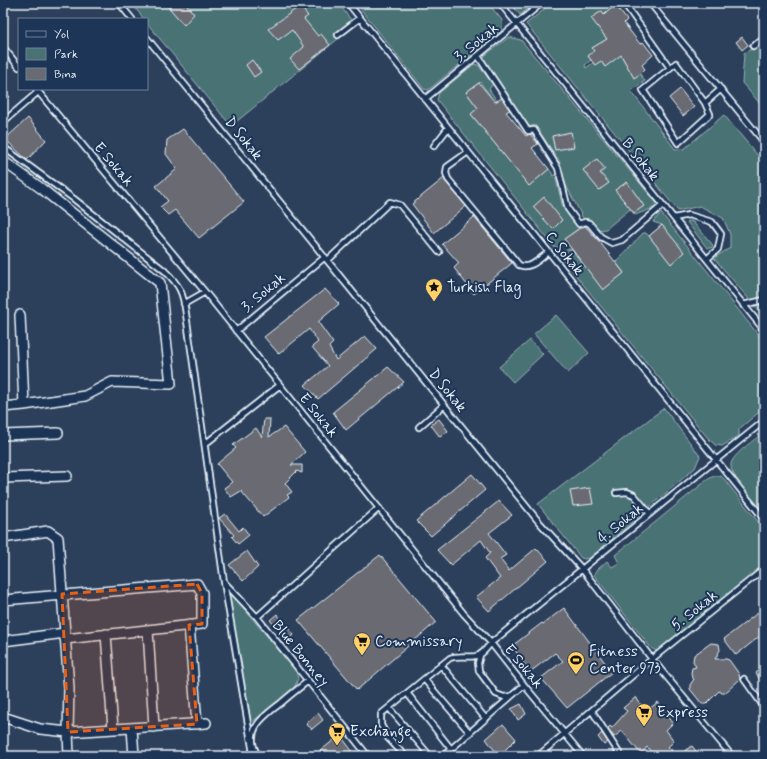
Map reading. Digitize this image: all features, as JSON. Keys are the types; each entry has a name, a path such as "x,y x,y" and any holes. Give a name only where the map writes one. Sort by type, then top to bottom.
{"street":[{"path":"3,161 42,189 160,283 171,384 112,382 85,396 24,406 3,407"},
{"path":"20,315 24,406"},
{"path":"3,435 58,433"},
{"path":"3,478 68,476"},
{"path":"3,538 48,531 58,538 69,688 69,756"},
{"path":"3,600 197,584 202,593 202,624 106,634 3,641"},
{"path":"3,716 40,729 68,732 202,724 189,625"},
{"path":"148,630 154,727"},
{"path":"106,634 113,729"},
{"path":"132,728 134,756"}],"lane":[{"path":"119,3 131,18"},
{"name":"C Sokak","path":"348,3 764,519"},
{"name":"B Sokak","path":"500,3 764,330"},
{"name":"3. Sokak","path":"425,99 542,3"},
{"path":"624,3 670,68"},
{"path":"650,3 764,142"},
{"path":"338,35 360,18"},
{"name":"D Sokak","path":"148,39 539,522 582,570 652,659 732,756"},
{"path":"753,46 764,39"},
{"path":"3,47 5,53 18,66"},
{"path":"478,56 528,131 534,130 558,168 568,209 579,224 585,222 589,223 601,237 612,243 622,240 663,206"},
{"path":"676,63 705,103 710,114 678,142 643,90 676,63"},
{"path":"705,103 721,89"},
{"path":"3,122 37,90"},
{"name":"E Sokak","path":"37,90 205,292 464,614 491,643 583,756"},
{"path":"434,146 448,128"},
{"path":"3,147 74,199 164,271 176,282 181,291 205,444 224,582 253,756"},
{"path":"468,152 447,167 446,173 448,179 519,265 530,266 549,252"},
{"name":"3. Sokak","path":"236,331 326,258 390,202 400,205 439,252"},
{"path":"674,218 689,215 712,222 721,234 718,249 707,259"},
{"path":"184,304 205,292"},
{"path":"743,305 764,300"},
{"path":"205,444 280,385"},
{"path":"419,427 444,405"},
{"name":"4. Sokak","path":"480,655 491,643 764,421"},
{"path":"616,493 627,492 634,496 650,514"},
{"name":"Blue Bonney","path":"368,756 256,617 379,508"},
{"name":"5. Sokak","path":"538,756 566,734 652,659 764,569"},
{"path":"224,582 256,617"},
{"path":"404,756 388,738 381,725 381,714 450,658 457,655 480,655 478,663 479,671 496,694 504,697 512,696"},
{"path":"441,665 486,719"},
{"path":"424,679 470,733"},
{"path":"744,679 764,706"},
{"path":"258,756 252,747 252,738 255,728 263,716 308,681"},
{"path":"443,756 524,685"},
{"path":"407,693 451,749"},
{"path":"389,708 430,756"},
{"path":"592,711 620,756"}],"highlighted area":[{"path":"197,584 202,593 202,624 189,625 197,724 68,732 62,594"}],"green space":[{"path":"131,3 338,3 355,25 231,126 148,24 148,18 143,18"},
{"path":"356,3 488,3 502,20 502,30 428,90 424,89"},
{"path":"510,3 535,3 520,15"},
{"path":"552,3 618,3 604,15 602,11 592,18 611,45 608,47 604,41 592,48 594,51 588,56 591,60 585,65 586,68 594,62 601,61 605,67 622,44 622,57 634,77 640,74 645,81 631,91 675,149 684,149 724,115 764,163 764,317 714,258 730,248 730,234 723,218 700,206 678,211 526,24"},
{"path":"509,37 521,40 659,206 635,215 630,209 606,229 598,230 585,222 556,166 560,162 535,125 528,127 485,64 484,56"},
{"path":"764,42 764,108 742,83 744,53"},
{"path":"474,64 478,65 493,84 489,89 497,101 492,104 489,94 480,82 466,92 478,108 471,114 529,185 549,169 556,179 563,208 579,228 565,239 567,243 555,248 437,100 439,93"},
{"path":"661,213 764,342 764,408 739,429 739,436 722,446 715,445 707,437 559,253 569,249 573,250 603,289 624,273 616,262 643,233 646,233 649,236 662,225 653,222"},
{"path":"687,222 693,222 712,244 713,246 711,248 707,248"},
{"path":"556,315 589,353 568,373 534,334"},
{"path":"530,340 543,354 513,382 499,367"},
{"path":"664,408 700,456 695,468 590,558 581,558 538,504"},
{"path":"764,432 764,512 738,482 731,464 740,451"},
{"path":"714,476 721,476 724,479 764,529 764,567 659,651 656,651 651,648 594,575 597,570 607,561 612,567 619,563 615,555 707,480"},
{"path":"226,587 296,671 298,679 294,688 251,723"}],"building":[{"path":"165,3 185,3 194,14 184,25"},
{"path":"615,5 627,20 624,23 640,44 643,42 653,55 642,65 645,69 634,78 621,55 605,67 601,61 595,65 588,56 594,51 592,48 607,39 591,18 602,11 604,15"},
{"path":"300,6 308,16 304,19 318,36 321,34 330,45 299,69 290,59 304,47 292,30 278,40 268,29"},
{"path":"742,37 748,45 742,50 736,42"},
{"path":"252,60 261,72 254,77 246,65"},
{"path":"479,83 495,102 502,98 510,110 506,112 526,136 530,134 538,144 532,148 549,169 529,186 471,114 478,108 466,92"},
{"path":"3,89 10,97 3,104"},
{"path":"680,89 694,107 683,116 669,98"},
{"path":"28,118 46,140 27,160 5,139"},
{"path":"183,129 244,202 199,238 175,210 168,215 160,207 168,201 156,186 177,169 166,154 167,140"},
{"path":"571,132 574,147 555,150 552,136"},
{"path":"597,159 605,169 600,173 609,183 599,190 583,170"},
{"path":"444,178 466,206 434,233 412,204"},
{"path":"627,182 644,206 634,213 615,190"},
{"path":"544,197 562,220 553,229 533,207"},
{"path":"474,217 512,263 474,294 454,268 459,263 442,244"},
{"path":"662,225 684,252 671,264 649,236"},
{"path":"585,226 624,273 603,290 564,239"},
{"path":"325,289 339,304 318,322 333,343 329,347 336,360 365,336 377,349 318,399 305,385 328,366 312,347 318,342 309,329 279,354 264,337"},
{"path":"388,367 404,382 346,430 333,412"},
{"path":"264,419 270,419 269,437 284,427 305,452 291,465 302,465 302,473 297,471 285,483 292,492 287,495 289,497 263,517 241,491 231,497 224,488 232,482 217,464 236,448 233,445 256,428 262,437"},
{"path":"439,419 448,431 440,437 431,425"},
{"path":"472,474 485,490 431,536 416,521"},
{"path":"590,488 593,504 573,506 570,491"},
{"path":"499,501 512,515 489,533 506,555 500,559 509,571 536,548 548,561 489,611 476,597 500,578 485,558 490,553 481,540 451,565 437,550"},
{"path":"225,514 239,531 243,527 249,535 238,544 232,537 234,535 219,518"},
{"path":"247,551 258,567 243,581 229,565"},
{"name":"Commissary","path":"380,555 436,622 357,690 298,620"},
{"path":"564,608 612,672 567,708 541,678 563,661 555,653 530,672 512,646"},
{"path":"764,608 764,633 736,655 724,639"},
{"path":"277,614 294,635 286,639 270,620"},
{"path":"711,643 719,644 720,650 715,659 729,660 739,674 740,679 725,693 719,691 706,704 702,704 690,689 690,685 694,679 691,673 692,668 696,667 693,661 694,655"},
{"path":"764,666 764,687 756,673"},
{"name":"Express","path":"636,697 645,712 658,702 673,723 666,730 674,741 668,747 672,750 666,756 660,752 655,756 647,747 641,754 622,731 614,737 608,728 610,726 612,728 627,711 623,708"},
{"path":"521,704 526,714 518,720 511,709"},
{"path":"318,713 323,720 312,729 306,724"},
{"path":"503,724 516,739 499,756 486,739"},
{"path":"602,733 608,742 604,745 598,737"},
{"name":"Exchange","path":"340,735 356,756 314,756"},
{"path":"692,746 700,756 677,756"}],"place":[{"name":"Turkish Flag","path":"434,302"},
{"name":"Commissary","path":"362,656"},
{"name":"Fitness Center 973","path":"576,675"},
{"name":"Express","path":"644,727"},
{"name":"Exchange","path":"337,746"}]}
